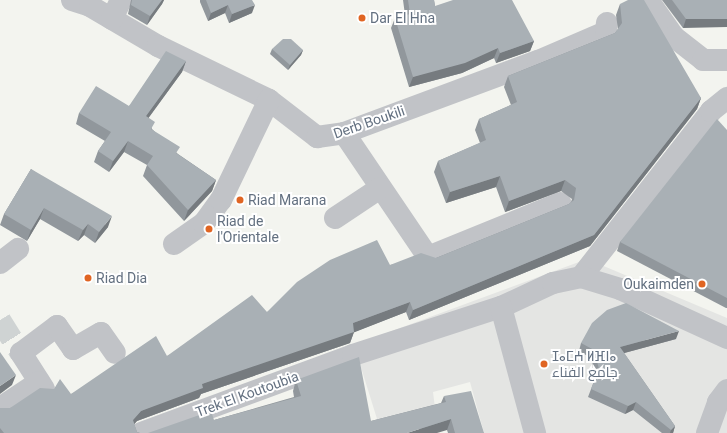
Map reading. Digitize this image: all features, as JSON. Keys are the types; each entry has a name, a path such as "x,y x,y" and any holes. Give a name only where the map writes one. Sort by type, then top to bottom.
{"street":[{"name":"Derb Boukili","path":"72,0 116,11 269,100 317,137 344,133 538,61 606,32 607,23"},
{"path":"643,6 674,37 703,60 727,60"},
{"path":"727,98 711,111 581,277 620,289 727,338"},
{"path":"174,244 204,224 221,200 269,100"},
{"path":"344,133 428,257 560,203"},
{"path":"335,218 380,188"},
{"path":"0,263 18,249"},
{"name":"Trek El Koutoubia","path":"141,433 353,355 502,307 553,283 581,277"},
{"path":"502,307 534,433"},
{"path":"0,408 41,385 21,353 57,326 73,349 101,333 115,353"},
{"path":"707,433 718,402 727,390"}],"shaded area":[{"name":"ⵊⴰⵎⵄ ⵍⴼⵏⴰ جامع الفناء","path":"587,259 727,318 727,433 484,433 470,382 433,392 435,408 378,422 354,345"}],"building":[{"path":"132,0 162,0 150,16 131,5"},
{"path":"206,0 252,0 255,5 232,14 228,5 211,13"},
{"path":"408,0 434,0 435,6 453,0 512,0 534,41 500,53 498,48 465,63 413,77 395,18 410,14"},
{"path":"628,0 644,0 701,98 594,235 413,310 410,302 353,323 354,332 202,384 203,388 141,411 133,420 137,432 140,433 4,433 0,428 0,408 10,408 40,388 54,389 60,379 71,394 156,336 167,356 252,295 267,312 297,282 330,260 377,240 390,265 421,253 436,258 569,204 574,200 576,188 565,180 509,201 500,176 450,192 438,161 486,140 479,119 517,102 508,76 615,33 622,23 620,4"},
{"path":"672,0 727,0 727,19 686,19"},
{"path":"283,39 291,39 303,50 290,65 272,49"},
{"path":"166,51 186,61 146,116 155,122 151,129 180,147 176,153 216,180 188,210 147,165 153,156 128,141 113,161 98,151 111,132 79,113 96,86 129,106"},
{"path":"717,119 727,130 727,298 620,242"},
{"path":"31,169 112,216 99,232 88,224 83,230 44,208 31,230 4,214"},
{"path":"626,303 679,331 620,347 675,426 671,430 636,402 628,406 591,389 599,369 594,350 581,343 592,323 607,310"},
{"path":"0,352 16,375 0,386"},
{"path":"359,357 371,421 446,402 444,396 471,391 484,433 455,433 451,419 407,433 148,433 211,411 214,420 301,396 296,380"}],"tunnel":[{"path":"0,320 21,353"}],"place":[{"name":"Dar El Hna","path":"362,18"},
{"name":"Riad Marana","path":"240,200"},
{"name":"Riad de l'Orientale","path":"209,229"},
{"name":"Riad Dia","path":"88,278"},
{"name":"Oukaimden","path":"702,284"},
{"name":"ⵊⴰⵎⵄ ⵍⴼⵏⴰ جامع الفناء","path":"544,364"}]}
